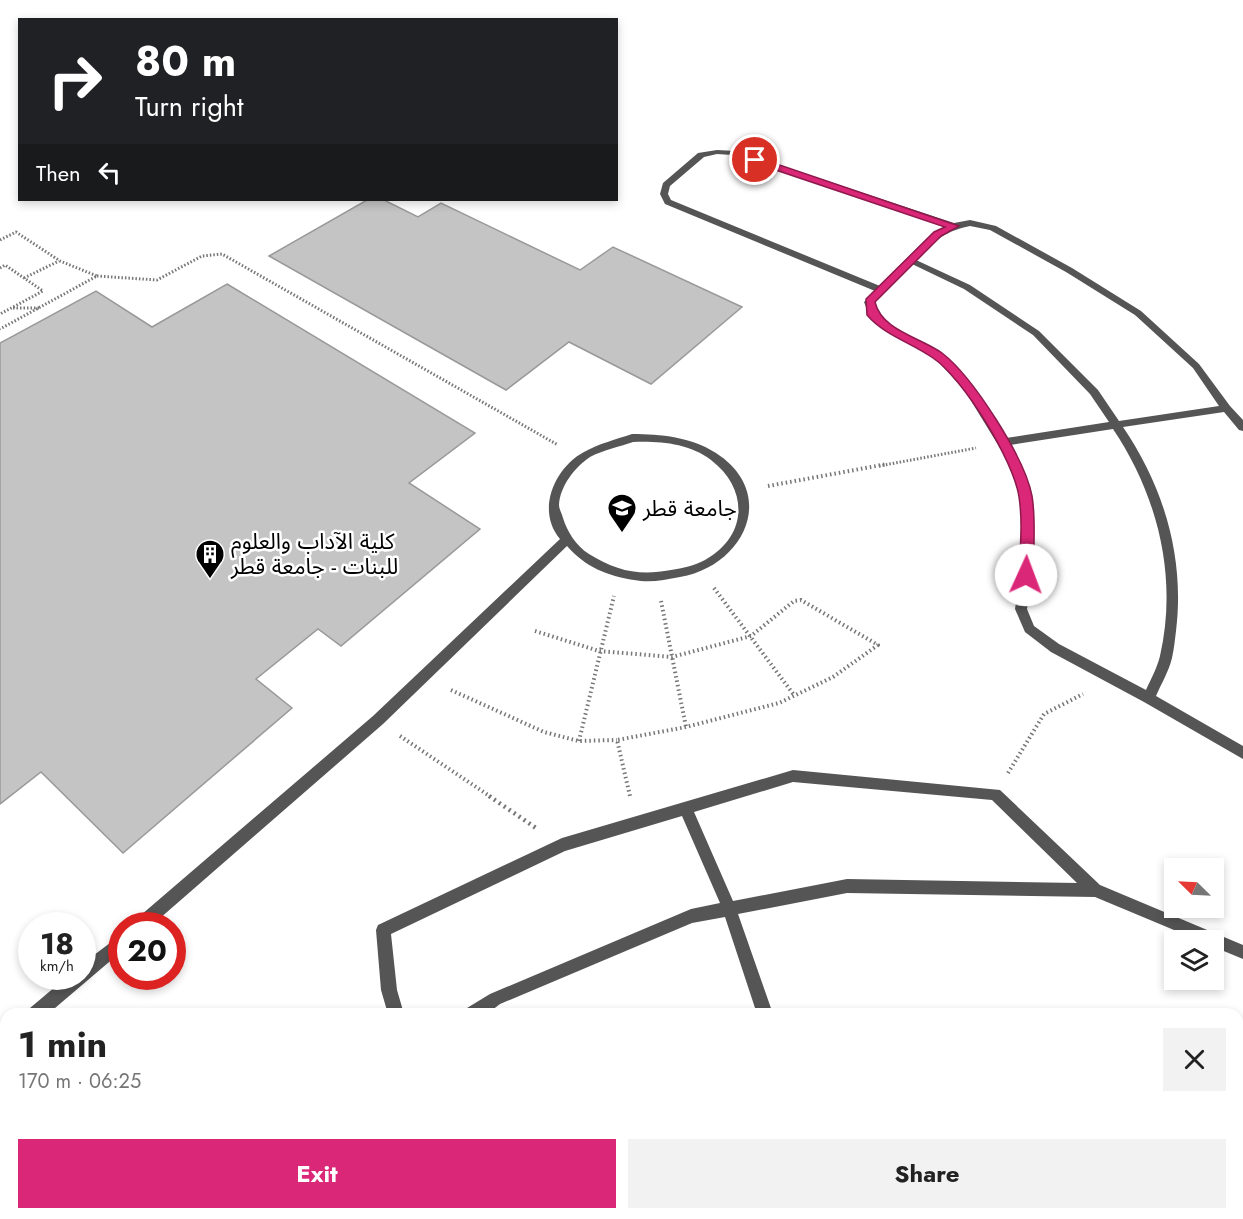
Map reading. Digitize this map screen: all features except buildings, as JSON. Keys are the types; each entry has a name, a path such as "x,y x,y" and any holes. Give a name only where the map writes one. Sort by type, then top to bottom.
{"lane":[{"path":"882,290 668,202 664,194 666,185 700,155 717,152 733,153 954,226"},
{"path":"1243,427 1226,408 1196,366 1138,313 1059,264 993,228 970,223 954,226 937,234 869,302 873,315 890,329 938,356 969,389 1004,442 1016,466 1025,494 1028,520 1026,575 1021,609 1029,629 1055,648 1149,698 1243,753"},
{"path":"912,261 967,287 1036,333 1094,392 1135,453 1157,502 1170,555 1173,605 1166,658 1149,698"},
{"path":"1004,442 1226,408"},
{"path":"632,438 675,440 696,447 714,456 728,469 744,490 745,517 739,533 728,549 699,567 668,576 620,574 598,566 579,555 565,541 556,525 553,508 555,491 563,475 579,457 611,443 632,438"},
{"path":"155,912 378,720 565,541"},
{"path":"394,1008 389,990 383,930 562,845 636,822 686,810 794,776 995,794 1095,890 1243,952"},
{"path":"686,810 729,908 763,1008"},
{"path":"482,1008 495,999 681,921 729,908 847,886 1095,890"},
{"path":"96,962 108,952"},
{"path":"43,1008 64,990"}],"path":[{"path":"0,240 16,232 60,261 97,276 157,280 202,256 222,254 579,457"},
{"path":"24,279 60,261"},
{"path":"0,268 5,265 43,291 0,314"},
{"path":"0,329 97,276"},
{"path":"10,308 40,308"},
{"path":"744,490 1004,442"},
{"path":"699,567 794,695"},
{"path":"579,741 599,651 620,574"},
{"path":"656,577 686,727"},
{"path":"425,674 464,697 544,732 579,741 617,740 686,727 779,704 833,677 878,645 801,600 794,601 751,636 672,657 599,651 535,631"},
{"path":"995,794 1044,714 1113,679"},
{"path":"378,720 562,845"},
{"path":"617,740 636,822"}],"place":[{"name":"جامعة قطر","path":"622,534"},
{"name":"كلية الآداب والعلوم للبنات - جامعة قطر","path":"210,580"}],"route":[{"path":"755,160 954,226 937,234 869,302 873,315 890,329 938,356 969,389 1004,442 1016,466 1025,494 1028,520 1026,575"}]}
